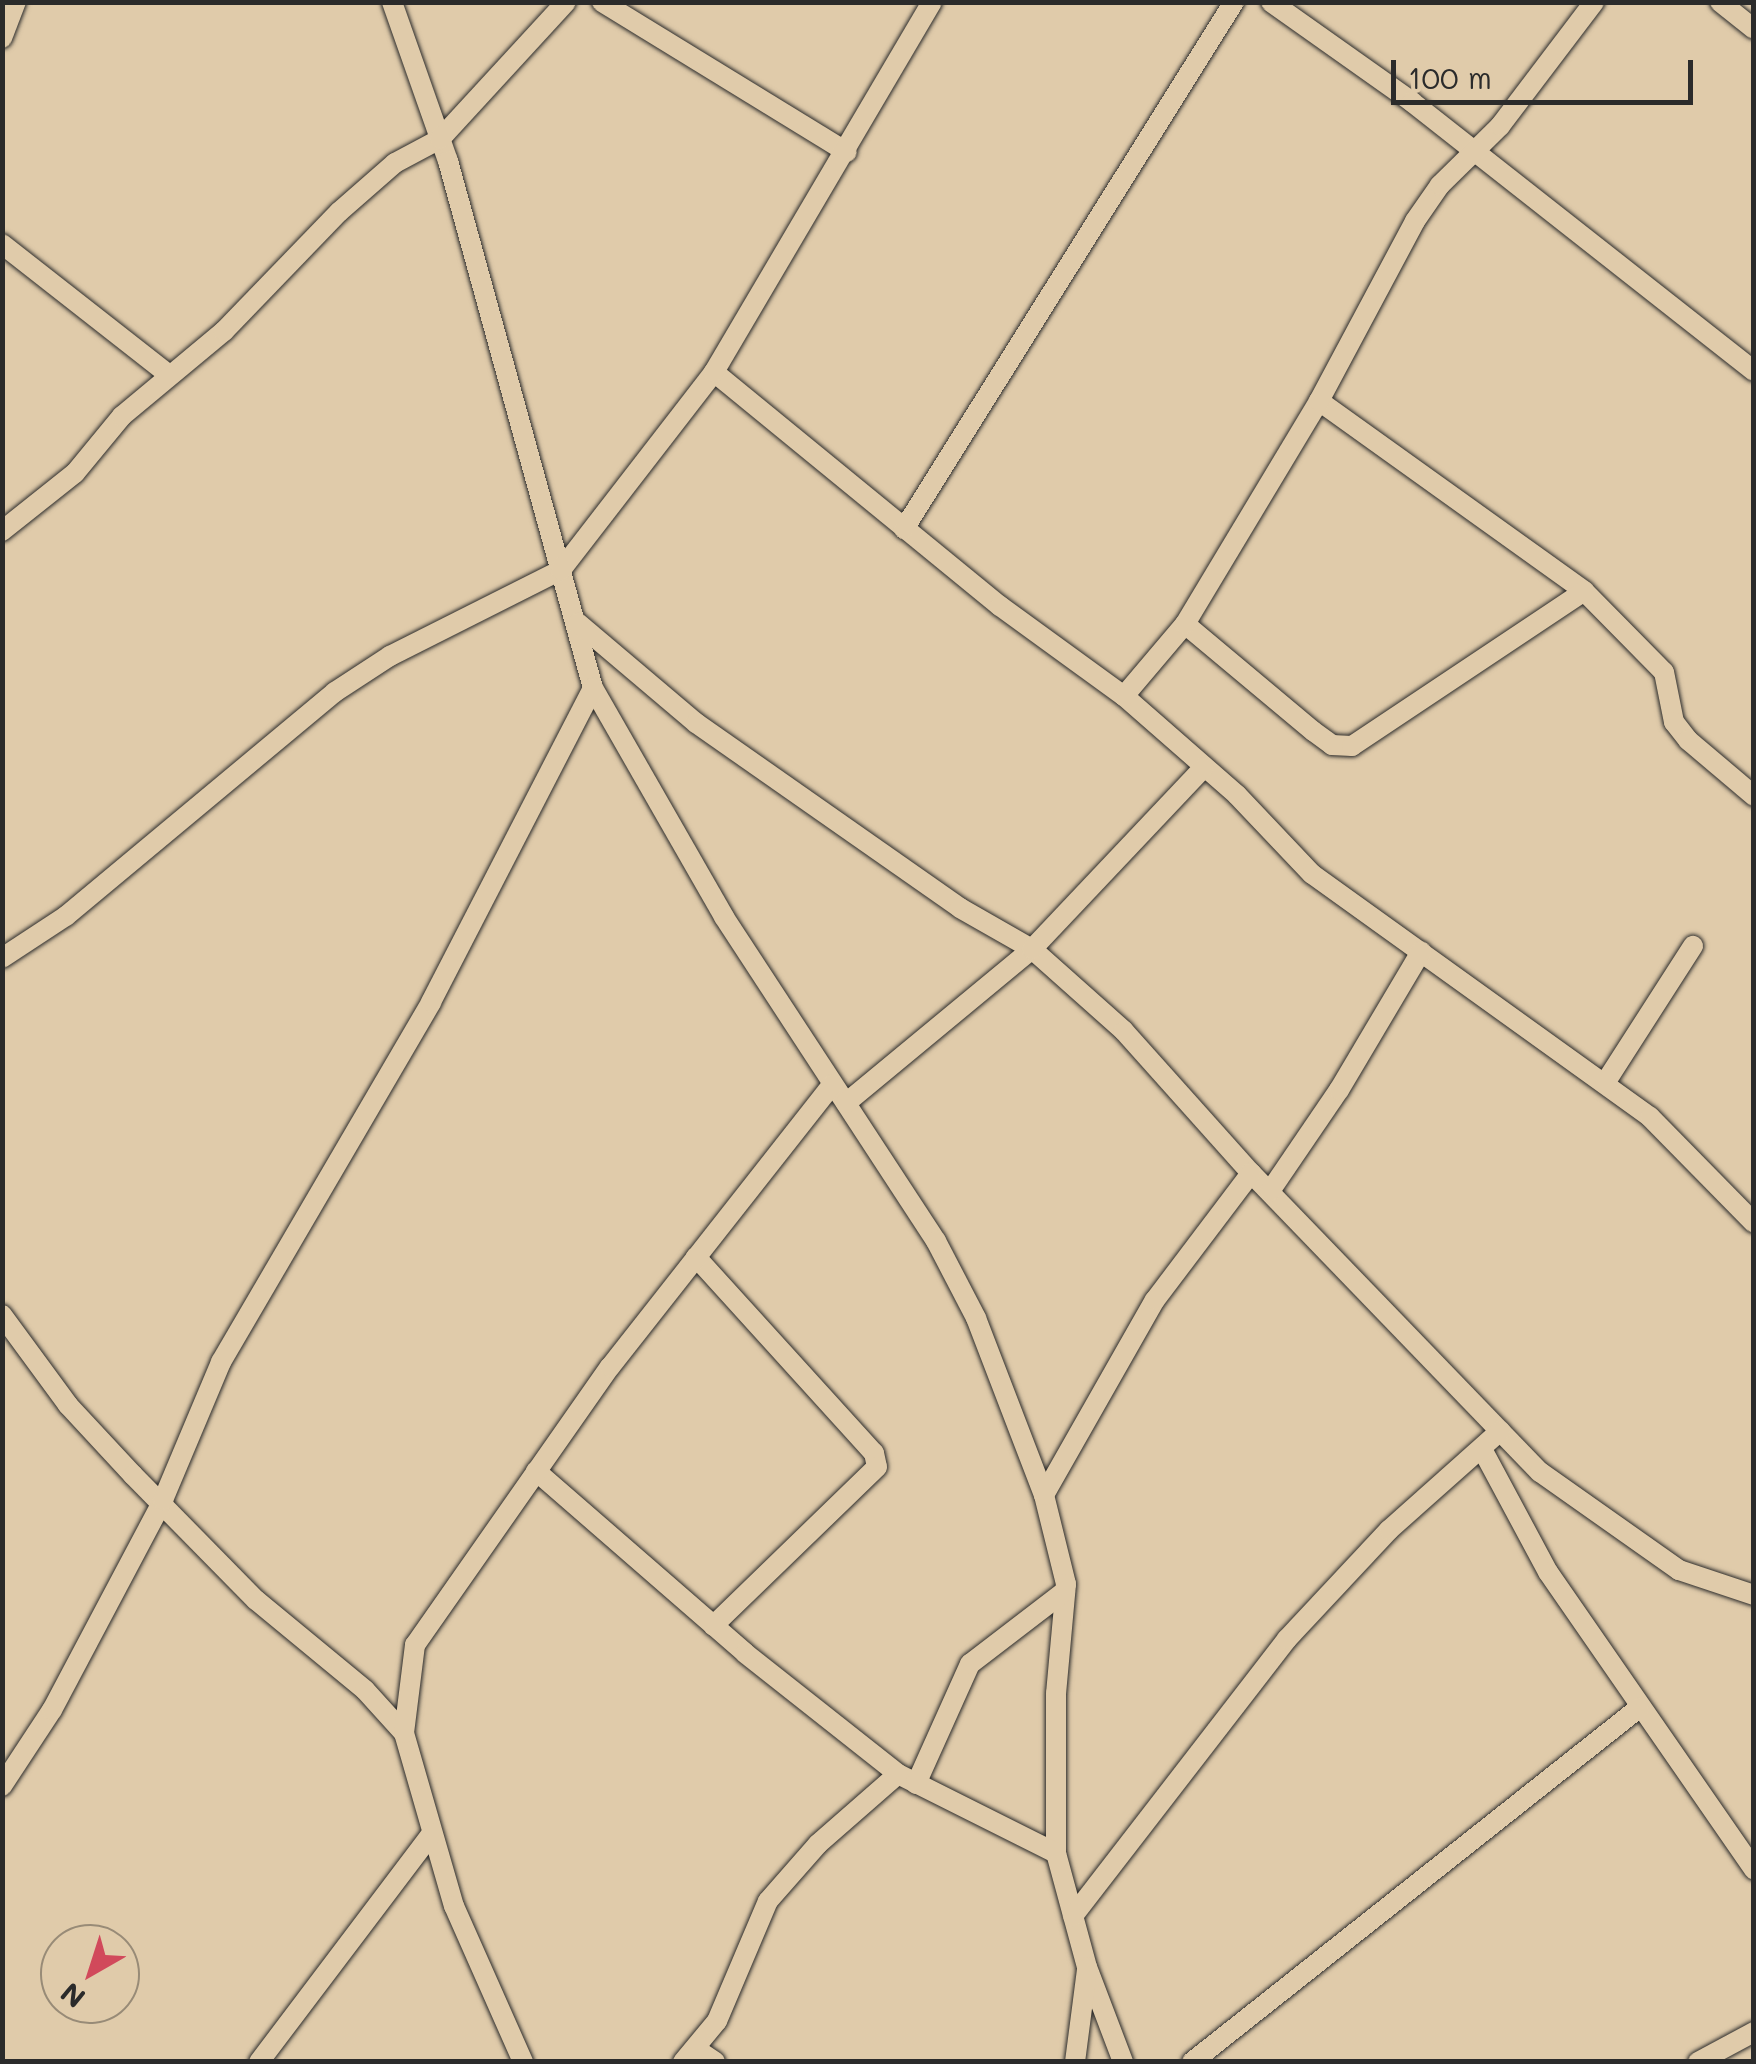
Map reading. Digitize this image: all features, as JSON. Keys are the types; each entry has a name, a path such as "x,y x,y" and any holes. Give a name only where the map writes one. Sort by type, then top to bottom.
{"street":[{"path":"2,38 16,2"},
{"path":"392,2 440,139 578,623 593,688 714,901 936,1242 976,1318 1044,1495 1065,1591 1056,1692 1056,1853 1087,1967 1123,2062"},
{"path":"2,532 75,473 122,416 224,331 395,163 440,139 566,2"},
{"path":"602,2 696,66 847,152"},
{"path":"2,958 66,916 335,692 390,656 562,570 714,372 932,2"},
{"path":"904,529 1234,2"},
{"path":"1271,2 1412,102 1474,156 1754,371"},
{"path":"1124,696 1185,624 1318,401 1415,221 1440,185 1474,156 1594,2"},
{"path":"1720,2 1754,29"},
{"path":"2,244 168,374"},
{"path":"714,372 904,529 1124,696 1238,795 1312,874 1650,1117 1754,1223"},
{"path":"1318,401 1584,591 1664,672 1674,722 1688,740 1754,796"},
{"path":"1185,624 1313,732 1332,745 1352,746 1584,591"},
{"path":"578,623 696,723 960,908 1032,949 1124,1031 1251,1173 1540,1472 1622,1536 1679,1570 1754,1594"},
{"path":"2,1786 52,1710 163,1500 220,1362 431,1002 593,688"},
{"path":"846,1103 1032,949 1203,768"},
{"path":"1605,1084 1693,946"},
{"path":"1270,1191 1340,1090 1421,952"},
{"path":"523,2062 454,1906 404,1733 414,1645 536,1471 832,1085"},
{"path":"1044,1495 1155,1300 1251,1173"},
{"path":"696,1258 874,1454 877,1466 713,1626"},
{"path":"2,1316 68,1405 256,1600 366,1690 404,1733"},
{"path":"1073,1916 1287,1639 1389,1530 1500,1431"},
{"path":"1482,1450 1548,1572 1754,1870"},
{"path":"536,1471 713,1626 907,1779 1056,1853"},
{"path":"715,2062 690,2055 716,2022 768,1901 818,1844 907,1779 970,1664 1065,1591"},
{"path":"1192,2062 1639,1708"},
{"path":"259,2062 432,1832"},
{"path":"1075,2062 1087,1967"},
{"path":"1698,2062 1754,2032"}]}
